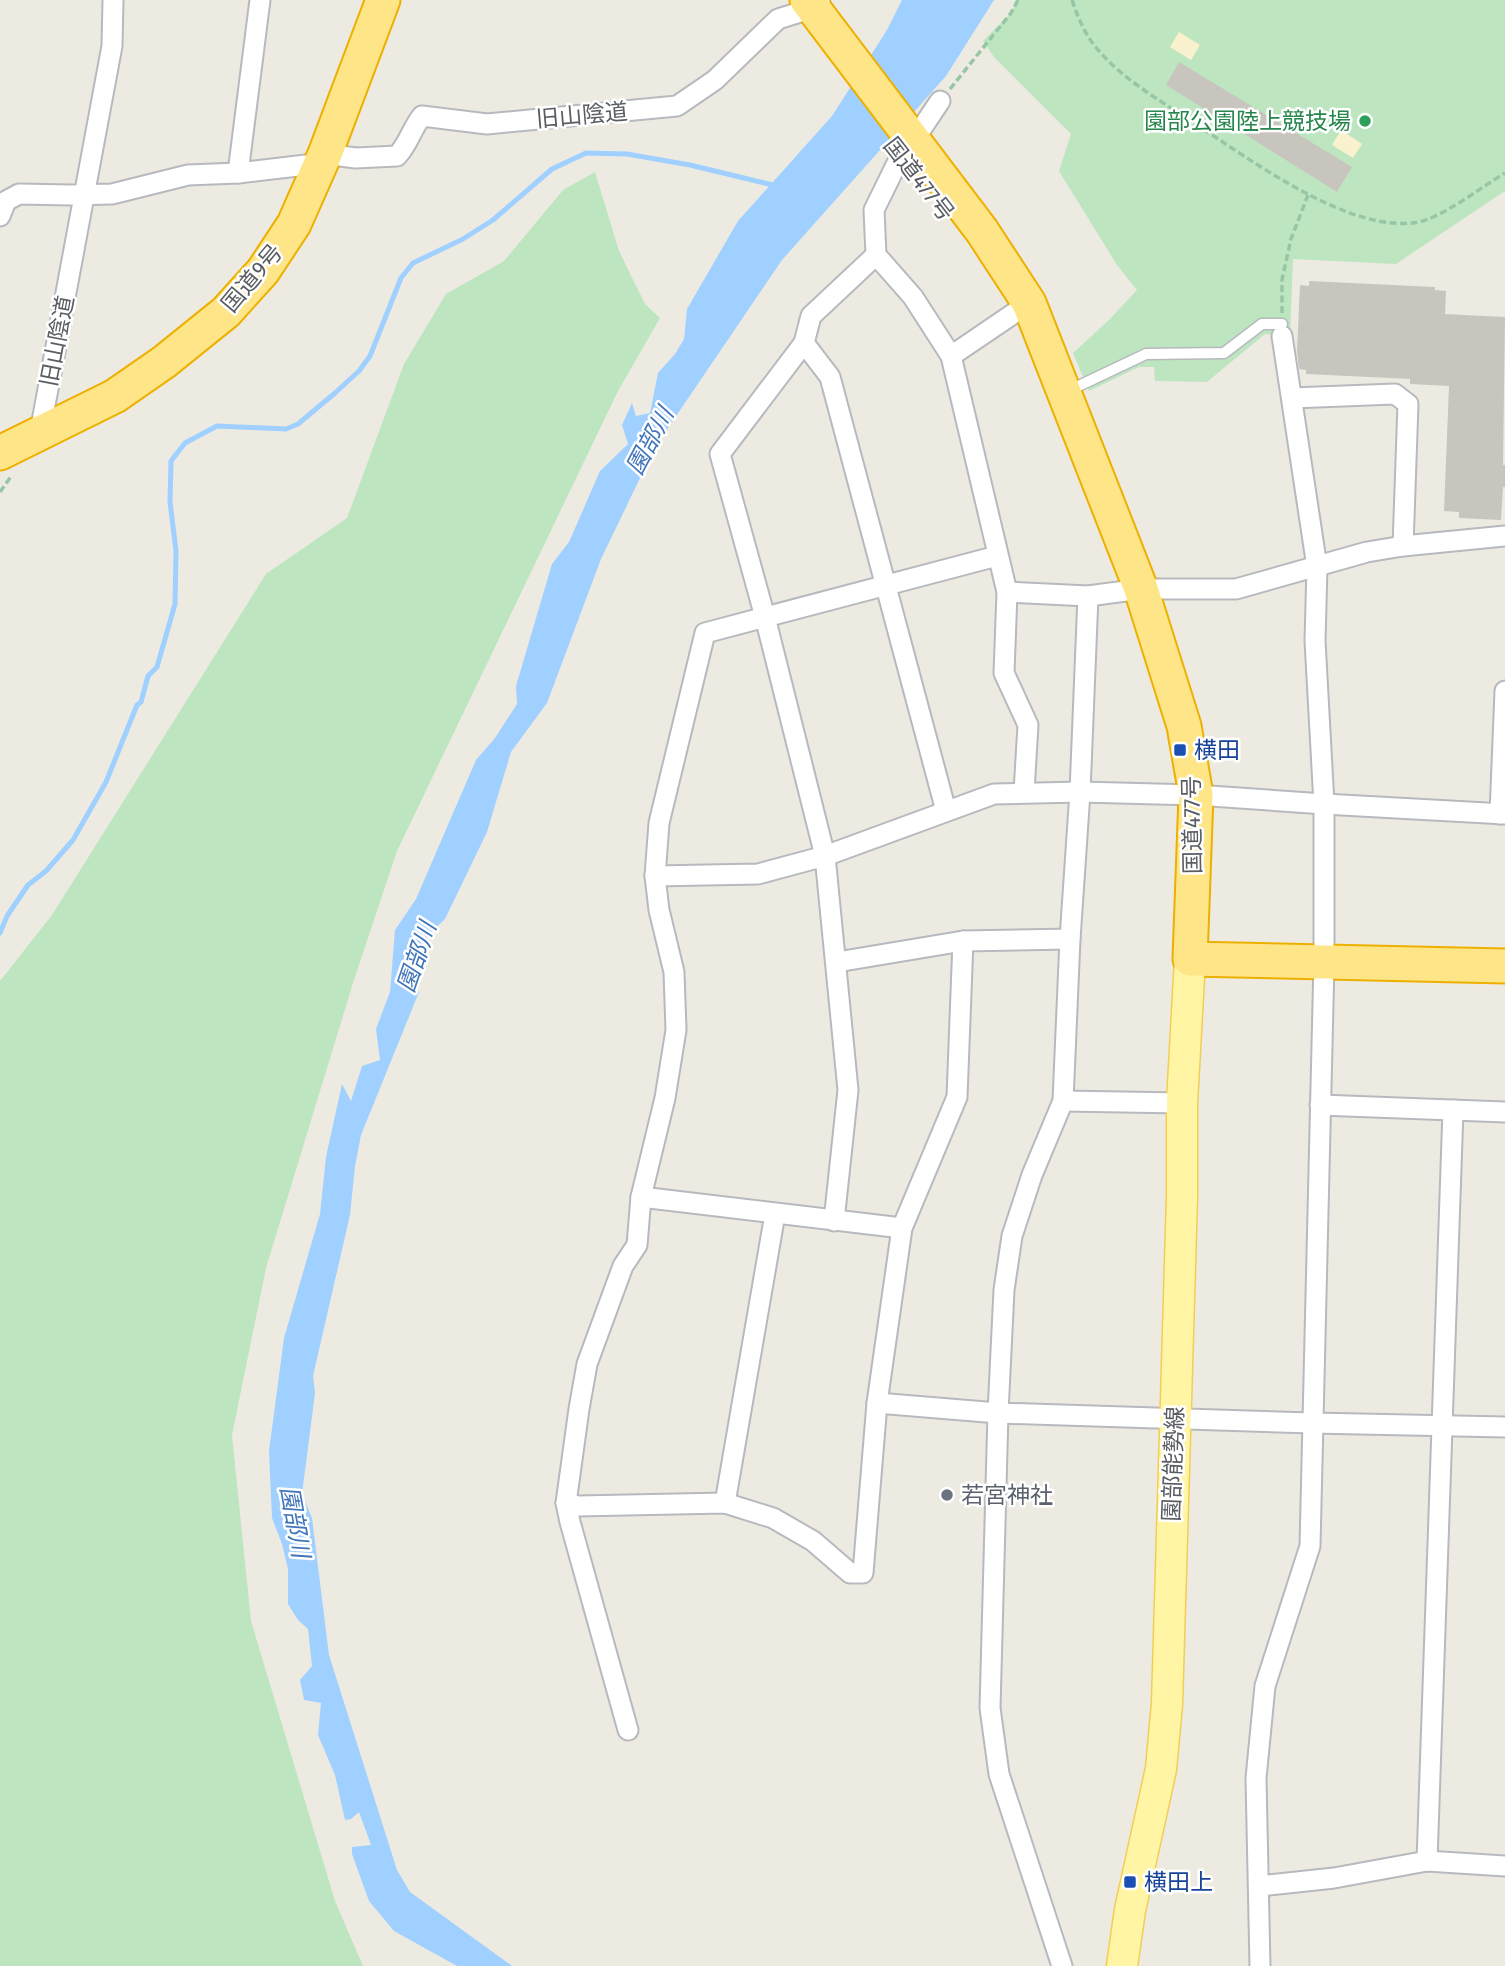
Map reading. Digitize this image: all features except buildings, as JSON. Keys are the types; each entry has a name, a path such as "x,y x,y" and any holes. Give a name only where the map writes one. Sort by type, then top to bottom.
{"highway":[{"name":"国道9号","path":"0,453 115,396 164,362 226,312 263,271 294,224 322,160 383,0"},
{"name":"国道477号","path":"805,4 842,63 904,144 993,275 1023,307 1051,359 1141,589 1184,726 1196,795 1190,959"},
{"path":"1190,959 1505,966"}],"main road":[{"name":"園部能勢線","path":"1122,1966 1130,1910 1161,1769 1166,1717 1182,1197 1182,1103 1190,959"}],"street":[{"path":"0,216 6,201 19,194 84,194 113,46 113,0"},
{"path":"238,173 260,0"},
{"name":"旧山陰道","path":"40,432 84,194 112,194 188,175 238,173 306,165 322,160 397,156 422,116 486,124 677,106 715,80 778,19 805,4"},
{"path":"940,101 904,144 874,210 876,255 913,297 951,356 1007,592 1004,673 1028,725 1024,792"},
{"path":"834,1221 848,1090 825,856 765,617 720,454 804,343 810,316 876,255"},
{"path":"951,356 1023,307"},
{"path":"1260,1966 1256,1778 1265,1686 1310,1546 1324,962 1324,804 1315,641 1317,567 1282,330"},
{"path":"804,343 830,377 946,811"},
{"path":"1292,398 1395,394 1408,404 1404,546"},
{"path":"1007,592 1088,596 1141,589 1236,589 1367,552 1505,536"},
{"path":"628,1730 566,1503 587,1364 623,1266 637,1245 641,1197 665,1098 676,1030 674,972 659,910 655,876 659,823 705,633 997,556"},
{"path":"1062,1966 999,1774 990,1708 1004,1290 1012,1236 1032,1175 1063,1101 1088,596"},
{"path":"655,876 758,874 825,856 994,794 1080,792 1196,795 1503,814 1505,691"},
{"path":"836,962 963,941 1070,939"},
{"path":"566,1503 578,1506 725,1503 773,1518 813,1541 850,1573 863,1573 877,1403 902,1228 957,1097 963,941"},
{"path":"1063,1101 1182,1103"},
{"path":"1320,1105 1505,1112"},
{"path":"1427,1861 1453,1110"},
{"path":"641,1197 902,1228"},
{"path":"725,1503 775,1214"},
{"path":"877,1403 998,1413 1505,1427"},
{"path":"1259,1886 1334,1878 1427,1861 1505,1866"}],"lane":[{"path":"1064,393 1146,355 1224,354 1262,324 1282,330"}],"path":[{"path":"940,101 1011,13 1018,0"},
{"path":"1072,0 1083,27 1098,50 1123,75 1308,195 1369,220 1414,223 1436,215 1505,173"},
{"path":"1282,330 1282,280 1291,239 1308,195"}],"green space":[{"path":"1017,0 1505,0 1505,191 1396,264 1293,259 1290,337 1265,334 1207,382 1155,381 1154,367 1139,367 1089,391 1073,353 1137,290 1117,265 1059,171 1071,134 994,57 983,41 1011,13"},
{"path":"595,172 619,251 645,304 660,318 618,391 397,851 353,983 266,1268 232,1435 251,1621 335,1901 363,1966 0,1966 0,981 52,915 266,574 347,518 404,364 446,294 504,261 563,190"}],"sand":[{"path":"1179,32 1200,45 1191,60 1170,47"},
{"path":"1341,130 1362,144 1353,158 1332,145"}],"water":[{"name":"園部川","path":"902,0 994,0 946,76 782,260 655,447 601,559 547,703 511,752 487,832 445,919 428,935 411,971 413,986 419,992 361,1135 350,1215 313,1376 315,1393 302,1494 312,1518 329,1655 397,1870 410,1892 512,1966 457,1966 394,1931 369,1901 352,1854 352,1847 371,1845 359,1812 351,1819 345,1820 335,1775 318,1735 321,1703 304,1700 300,1680 312,1666 308,1629 298,1620 288,1604 288,1569 272,1518 269,1451 284,1338 320,1214 326,1157 342,1084 351,1101 362,1066 380,1060 376,1029 390,992 395,930 416,899 476,760 495,738 517,704 516,686 552,564 569,542 600,471 628,444 622,425 632,403 636,416 650,413 658,373 684,339 687,309 738,221 832,116 887,30"}],"waterway":[{"path":"0,933 7,916 28,885 46,871 73,840 106,782 137,705 141,702 148,676 157,667 175,604 176,551 170,502 171,461 185,443 217,426 286,429 298,424 359,371 370,356 401,278 413,263 463,239 493,220 552,169 586,153 627,154 690,165 777,186"}],"place":[{"name":"園部公園陸上競技場","path":"1365,121"},
{"name":"横田","path":"1180,750"},
{"name":"若宮神社","path":"947,1495"},
{"name":"横田上","path":"1130,1882"}]}
